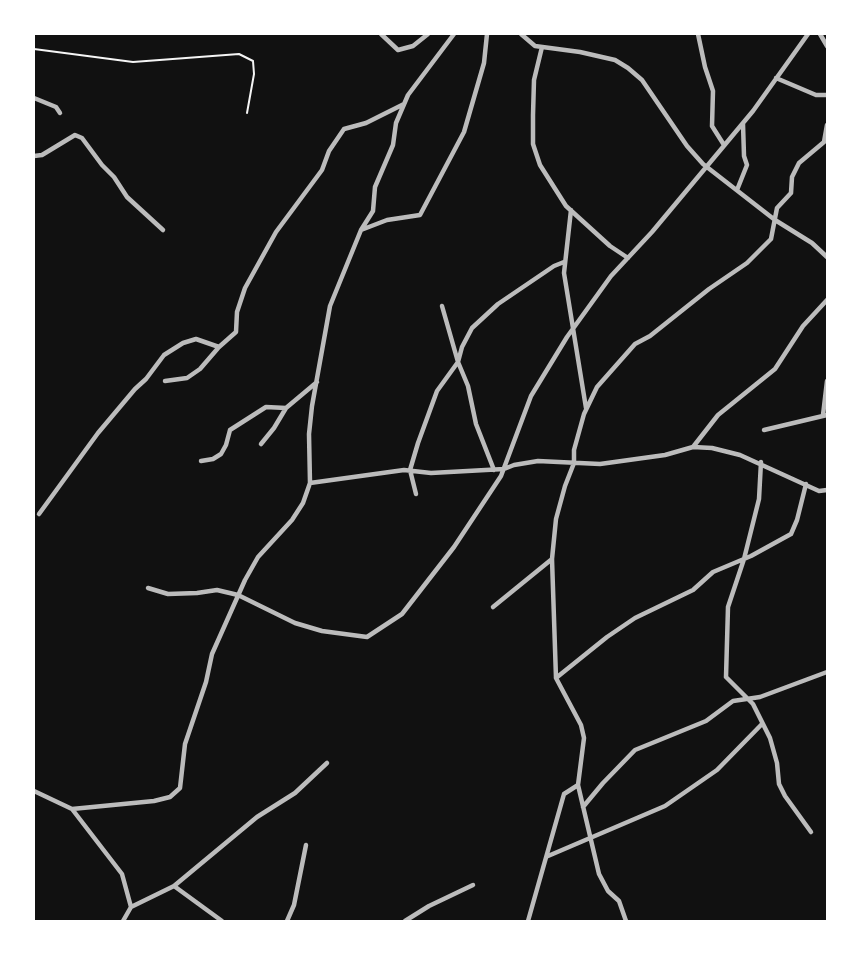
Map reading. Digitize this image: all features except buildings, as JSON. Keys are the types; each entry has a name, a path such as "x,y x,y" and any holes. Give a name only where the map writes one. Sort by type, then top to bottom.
{"street":[{"path":"381,34 398,50 413,46 428,34"},
{"path":"72,809 154,801 170,797 180,788 185,744 206,682 212,654 238,595 258,557 292,520 303,503 310,483 309,434 330,306 360,230 373,211 375,187 393,145 393,131 408,95 454,34"},
{"path":"360,230 387,220 420,215 464,132 484,63 487,34"},
{"path":"521,34 535,46 580,52 615,60 628,68 642,80 687,146 706,166 775,220 812,243 827,256"},
{"path":"698,34 705,67 713,91 712,126 724,146"},
{"path":"148,588 168,594 217,590 238,595 295,623 322,631 367,637 402,614 454,547 504,470 531,396 573,329 611,276 742,124 808,34"},
{"path":"820,34 827,46"},
{"path":"542,47 534,80 533,144 540,165 552,187 571,210 610,246 628,258"},
{"path":"776,78 816,95 827,95"},
{"path":"34,98 56,107 60,113"},
{"path":"165,381 187,378 200,369 219,347 236,332 237,312 245,288 276,232 322,170 330,151 344,129 366,123 404,104"},
{"path":"737,190 747,165 744,156 742,124"},
{"path":"626,921 619,901 608,891 598,874 578,785 584,738 556,678 552,558 556,519 565,486 574,463 574,450 586,408 597,387 635,344 650,336 709,289 747,263 771,239 777,208 791,193 792,177 799,162 824,142 827,125"},
{"path":"34,156 42,155 75,135 82,138 102,165 114,176 127,197 163,230"},
{"path":"571,210 564,262 566,290 586,408"},
{"path":"416,494 410,470 437,391 458,362 462,347 472,328 482,316 554,266 564,262"},
{"path":"693,446 718,415 775,369 803,326 827,300"},
{"path":"442,306 458,362 468,386 476,424 494,470"},
{"path":"39,514 98,433 164,355 183,343 196,339 219,347"},
{"path":"764,430 825,415 827,381"},
{"path":"261,444 274,428 286,408 317,382"},
{"path":"201,461 213,459 221,454 226,445 230,430 266,407 286,408"},
{"path":"310,483 410,470 431,473 504,470 514,465 538,461 600,464 665,455 693,446 712,448 760,462 819,491 827,490"},
{"path":"760,462 759,499 744,559 728,607 726,677 753,704 770,738 777,763 779,784 784,796 811,832"},
{"path":"556,678 607,636 635,618 680,598 693,590 713,572 744,559 791,534 798,520 806,484"},
{"path":"494,607 552,558"},
{"path":"583,807 635,750 700,724 734,701 760,697 827,672"},
{"path":"548,856 665,806 717,770 762,724"},
{"path":"123,921 132,907 174,886 257,817 295,793 327,763"},
{"path":"528,921 548,856 564,794 578,785"},
{"path":"34,791 72,809 122,874 132,907"},
{"path":"287,921 294,905 306,846"},
{"path":"406,921 429,906 473,885"},
{"path":"174,886 222,921"}],"path":[{"path":"34,49 133,62 239,54 253,61 254,74 247,113"}]}
